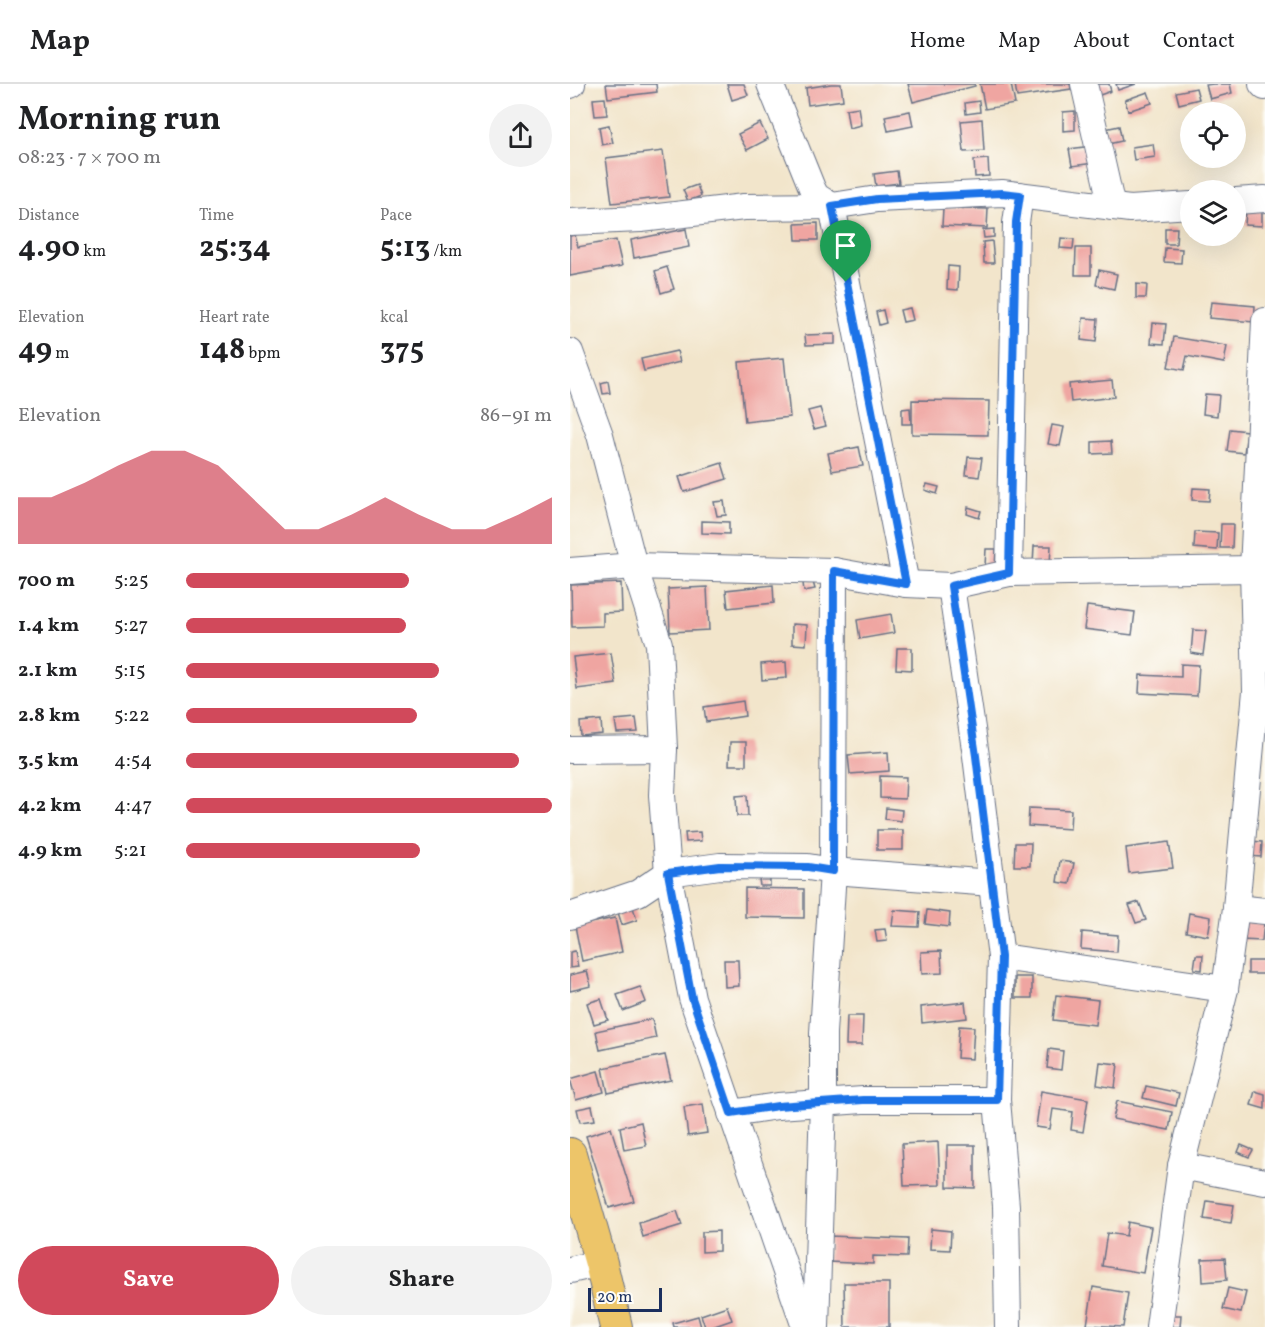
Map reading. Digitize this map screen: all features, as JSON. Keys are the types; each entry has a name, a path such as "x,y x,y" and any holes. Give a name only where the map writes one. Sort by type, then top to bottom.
{"main road":[{"path":"570,1154 601,1263 616,1327"}],"street":[{"path":"770,84 816,196 832,206 906,584"},
{"path":"1084,84 1112,207"},
{"path":"570,222 641,219 744,207 832,206 877,199 1002,193 1130,209 1180,206"},
{"path":"1009,573 1016,222 1020,195"},
{"path":"1246,200 1265,199"},
{"path":"1159,1327 1181,1166 1225,989 1236,908 1256,691 1265,321"},
{"path":"570,352 600,435 634,566 659,644 664,748 662,795 668,873 692,998 805,1327"},
{"path":"570,571 634,566 834,571 906,584 951,586 1009,573 1259,569"},
{"path":"816,1327 823,1033 833,871 834,571"},
{"path":"951,586 1001,957 997,1100 1006,1206 1008,1327"},
{"path":"570,750 664,748"},
{"path":"570,916 638,893 668,873 720,866 808,867 833,871 992,883"},
{"path":"1236,908 1265,911"},
{"path":"1001,957 1225,989"},
{"path":"731,1113 778,1106 863,1100 997,1100"},
{"path":"1181,1166 1265,1182"},
{"path":"570,1270 601,1263"}],"building":[{"path":"606,84 656,84 657,92 608,98"},
{"path":"727,84 744,84 748,95 732,100"},
{"path":"841,84 843,100 808,105 806,88"},
{"path":"908,84 975,84 975,86 913,102"},
{"path":"980,84 1011,84 1015,104 985,109"},
{"path":"1015,84 1070,84 1071,89 1017,97"},
{"path":"1096,84 1109,84 1111,91 1100,95"},
{"path":"1116,84 1136,84 1118,90"},
{"path":"1230,84 1232,93 1210,99 1206,85"},
{"path":"1196,88 1199,99 1179,104 1176,92"},
{"path":"1148,92 1152,103 1128,111 1125,100"},
{"path":"605,98 607,115 595,116 593,99"},
{"path":"979,101 980,112 966,114 965,103"},
{"path":"858,107 861,125 849,128 846,109"},
{"path":"910,111 913,126 888,131 885,116"},
{"path":"1075,111 1075,130 1063,131 1063,112"},
{"path":"982,119 984,151 964,152 961,121"},
{"path":"760,123 768,139 747,150 738,134"},
{"path":"609,125 613,143 602,145 599,127"},
{"path":"1119,126 1122,141 1108,144 1105,129"},
{"path":"1153,144 1155,157 1134,160 1132,147"},
{"path":"1092,146 1094,163 1072,166 1069,149"},
{"path":"663,151 669,197 612,203 606,158"},
{"path":"988,159 989,176 975,177 974,160"},
{"path":"897,171 899,183 876,186 874,174"},
{"path":"697,185 701,196 688,201 683,190"},
{"path":"943,208 988,209 987,228 942,226"},
{"path":"1246,211 1262,211 1262,226 1246,225"},
{"path":"818,223 818,240 796,240 795,224"},
{"path":"1165,228 1177,228 1176,244 1165,244"},
{"path":"686,229 689,247 634,258 631,240"},
{"path":"994,229 994,237 984,238 983,230"},
{"path":"575,235 578,247 616,240 622,266 570,276 570,236"},
{"path":"1061,238 1074,239 1073,249 1060,248"},
{"path":"992,241 994,263 984,263 983,242"},
{"path":"1076,248 1091,248 1091,275 1075,275"},
{"path":"1165,248 1182,249 1181,263 1164,262"},
{"path":"948,266 959,267 958,290 947,289"},
{"path":"667,267 674,289 661,293 655,271"},
{"path":"1099,270 1117,274 1114,289 1096,285"},
{"path":"1136,284 1147,285 1146,298 1136,298"},
{"path":"1211,302 1255,306 1254,322 1209,318"},
{"path":"910,308 913,320 903,322 900,310"},
{"path":"883,310 886,323 879,325 876,312"},
{"path":"1083,318 1098,319 1096,342 1081,340"},
{"path":"1153,323 1166,324 1164,344 1151,343"},
{"path":"835,334 835,344 806,345 805,335"},
{"path":"1174,337 1227,346 1224,363 1187,356 1184,370 1168,367"},
{"path":"677,351 680,362 644,371 641,359"},
{"path":"784,358 790,417 745,422 739,362"},
{"path":"1112,380 1114,397 1071,402 1069,384"},
{"path":"608,381 610,393 603,394 601,383"},
{"path":"1205,394 1219,395 1217,416 1203,414"},
{"path":"912,400 989,401 988,435 912,434"},
{"path":"820,408 826,426 814,429 808,411"},
{"path":"910,408 911,424 902,424 902,409"},
{"path":"1052,425 1064,427 1060,446 1048,444"},
{"path":"1230,429 1247,431 1244,453 1227,451"},
{"path":"1111,441 1112,453 1092,454 1092,442"},
{"path":"859,447 863,466 832,471 828,453"},
{"path":"968,457 982,458 979,477 966,475"},
{"path":"722,463 727,479 684,492 679,477"},
{"path":"927,484 939,487 937,494 925,490"},
{"path":"1193,488 1210,489 1209,501 1192,500"},
{"path":"724,501 726,515 717,516 714,502"},
{"path":"968,507 981,511 979,518 967,514"},
{"path":"702,521 729,522 729,534 702,533"},
{"path":"1221,524 1233,524 1232,548 1220,548"},
{"path":"1195,532 1218,533 1217,550 1194,548"},
{"path":"1034,546 1051,546 1050,565 1033,565"},
{"path":"986,549 996,549 995,566 985,566"},
{"path":"813,582 815,589 804,591 803,583"},
{"path":"621,583 622,612 603,613 603,626 572,627 571,585"},
{"path":"773,585 774,603 728,608 726,590"},
{"path":"707,587 709,630 670,632 668,589"},
{"path":"1087,606 1135,612 1132,635 1084,629"},
{"path":"891,614 894,633 860,639 857,620"},
{"path":"792,624 807,625 806,645 792,644"},
{"path":"1193,630 1206,631 1203,655 1191,653"},
{"path":"897,648 912,648 912,670 896,669"},
{"path":"611,653 616,684 577,689 573,657"},
{"path":"786,662 787,678 762,680 761,664"},
{"path":"1181,664 1199,665 1197,696 1139,693 1140,675 1181,677"},
{"path":"743,701 745,716 706,722 704,707"},
{"path":"636,718 638,732 617,733 615,720"},
{"path":"601,720 602,734 581,736 580,722"},
{"path":"730,742 746,742 746,765 729,765"},
{"path":"888,752 889,771 850,774 848,755"},
{"path":"880,776 906,777 905,799 880,798"},
{"path":"747,795 748,816 737,816 736,796"},
{"path":"886,808 902,810 901,821 885,819"},
{"path":"1029,808 1071,810 1070,829 1028,826"},
{"path":"877,830 903,830 903,850 877,850"},
{"path":"700,832 701,841 686,842 685,833"},
{"path":"1250,841 1262,842 1261,857 1249,856"},
{"path":"1169,842 1173,868 1129,873 1126,848"},
{"path":"1015,843 1031,843 1030,866 1014,866"},
{"path":"1060,861 1074,863 1070,884 1057,882"},
{"path":"770,878 770,886 760,886 759,879"},
{"path":"745,888 804,889 804,918 745,917"},
{"path":"631,901 637,920 622,925 616,906"},
{"path":"1139,902 1146,920 1136,923 1129,905"},
{"path":"894,910 920,912 919,927 892,926"},
{"path":"927,910 950,913 949,927 925,924"},
{"path":"1189,913 1211,917 1208,936 1186,932"},
{"path":"615,918 622,952 582,961 575,926"},
{"path":"1243,922 1264,923 1262,941 1241,940"},
{"path":"885,929 887,941 877,942 875,930"},
{"path":"1082,932 1118,935 1117,952 1081,949"},
{"path":"575,951 578,967 570,968 570,952"},
{"path":"941,951 942,973 922,974 921,952"},
{"path":"1196,955 1203,955 1202,970 1194,969"},
{"path":"724,960 738,960 739,986 725,987"},
{"path":"1248,961 1265,961 1265,974 1248,974"},
{"path":"587,971 591,986 570,991 570,975"},
{"path":"1015,977 1032,977 1032,998 1015,998"},
{"path":"640,987 646,1002 623,1011 617,995"},
{"path":"1056,995 1098,1000 1095,1025 1053,1020"},
{"path":"601,999 608,1020 594,1024 587,1003"},
{"path":"965,1002 967,1018 922,1023 921,1007"},
{"path":"847,1016 863,1016 862,1045 846,1045"},
{"path":"652,1019 656,1038 600,1050 596,1031"},
{"path":"959,1026 974,1027 972,1059 957,1058"},
{"path":"1049,1049 1063,1051 1061,1070 1047,1068"},
{"path":"665,1055 671,1080 608,1093 603,1068"},
{"path":"1100,1062 1118,1064 1115,1088 1097,1085"},
{"path":"598,1071 604,1092 576,1100 570,1079"},
{"path":"1146,1086 1179,1093 1176,1106 1143,1098"},
{"path":"1041,1091 1088,1099 1083,1132 1071,1130 1073,1112 1053,1109 1050,1129 1036,1127"},
{"path":"1255,1091 1265,1094 1265,1109 1251,1105"},
{"path":"1117,1101 1172,1112 1169,1130 1113,1119"},
{"path":"703,1104 707,1133 688,1136 684,1107"},
{"path":"592,1106 595,1120 580,1122 577,1109"},
{"path":"641,1122 646,1146 624,1150 620,1127"},
{"path":"611,1128 634,1201 609,1208 586,1136"},
{"path":"938,1142 940,1185 904,1186 902,1144"},
{"path":"947,1145 975,1145 975,1188 947,1187"},
{"path":"1241,1145 1253,1150 1249,1157 1238,1152"},
{"path":"1207,1201 1234,1205 1231,1223 1204,1219"},
{"path":"677,1211 682,1225 643,1237 639,1223"},
{"path":"1128,1222 1151,1227 1143,1273 1102,1266 1107,1233 1126,1236"},
{"path":"931,1229 951,1231 950,1250 930,1249"},
{"path":"719,1231 719,1251 702,1252 702,1232"},
{"path":"829,1236 908,1239 907,1257 873,1256 873,1264 828,1262"},
{"path":"1225,1258 1227,1280 1203,1282 1202,1259"},
{"path":"844,1283 889,1283 889,1327 845,1327"},
{"path":"1093,1287 1128,1293 1123,1327 1087,1325"},
{"path":"1228,1288 1246,1292 1241,1313 1223,1309"},
{"path":"727,1306 732,1320 705,1327 701,1315"},
{"path":"1172,1315 1181,1315 1180,1327 1171,1327"},
{"path":"698,1316 701,1327 674,1327 673,1323"}],"route":[{"path":"1002,193 1020,195 1016,222 1009,573 951,586 976,756 1001,957 997,1100 863,1100 778,1106 731,1113 692,998 668,873 720,866 808,867 833,871 834,571 906,584 846,282 832,206 877,199 1002,193"}]}
